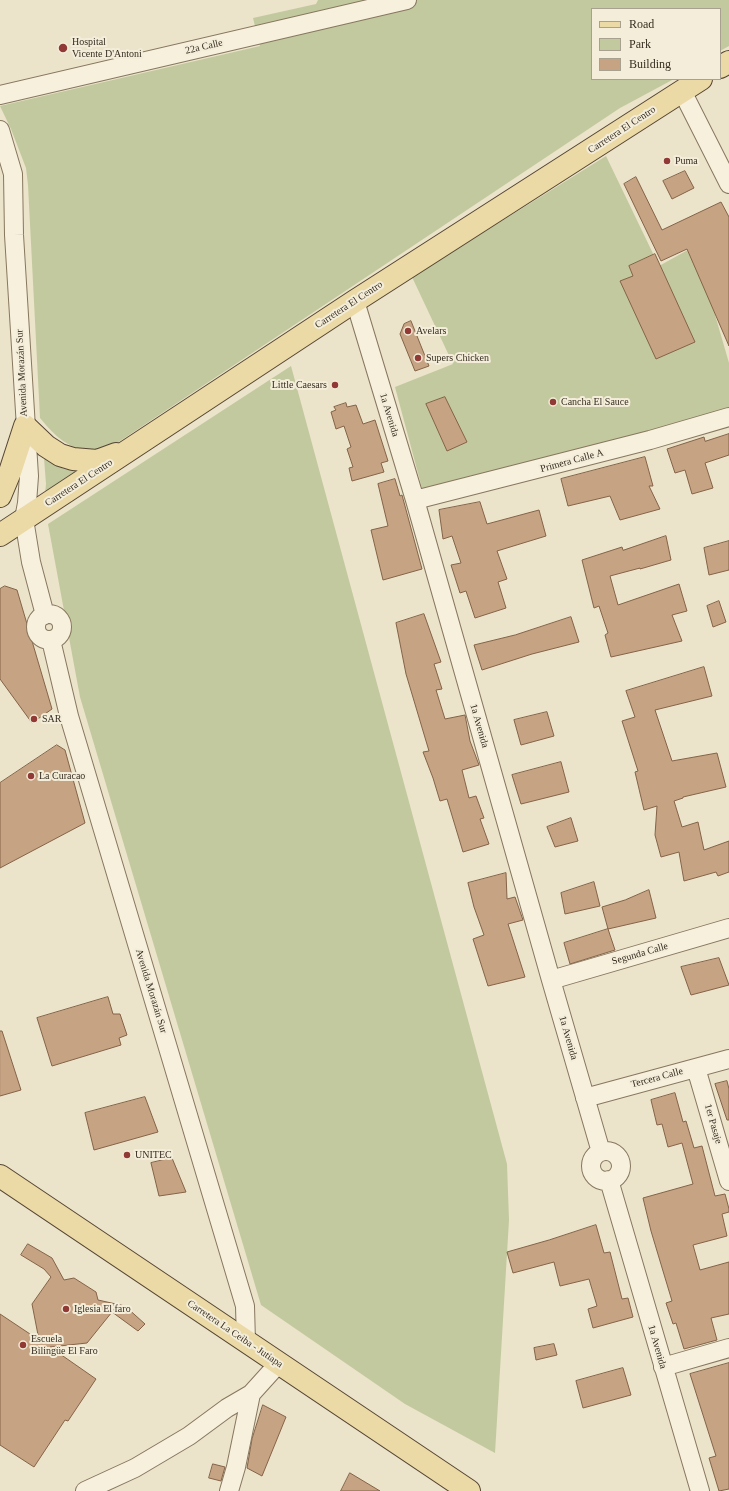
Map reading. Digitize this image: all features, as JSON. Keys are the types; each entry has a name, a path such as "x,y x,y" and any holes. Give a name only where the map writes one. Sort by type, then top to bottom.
{"main road":[{"name":"Carretera El Centro","path":"0,535 355,301 699,80"},
{"path":"0,496 10,472 25,426 46,446 60,455 73,459 97,460 130,450"},
{"name":"Carretera La Ceiba - Jutiapa","path":"0,1176 469,1491"}],"street":[{"name":"22a Calle","path":"0,95 407,0"},
{"path":"682,91 729,184"},
{"name":"Avenida Morazán Sur","path":"0,130 13,174 14,235 29,476 24,519 31,562 44,614 57,616 62,624 59,636 51,640 69,716 245,1306 246,1342"},
{"name":"1a Avenida","path":"355,301 415,500 601,1152 611,1151 621,1162 620,1171 614,1179 609,1180 700,1491"},
{"name":"Primera Calle A","path":"415,500 650,440 729,417"},
{"name":"Segunda Calle","path":"551,980 729,928"},
{"name":"Tercera Calle","path":"585,1098 729,1059"},
{"name":"1er Pasaje","path":"696,1068 729,1181"},
{"path":"663,1367 729,1348"},
{"path":"85,1491 135,1468 188,1436 227,1408 251,1394 279,1364"},
{"path":"229,1491 236,1467 251,1394"}],"green space":[{"path":"318,0 729,0 729,46 721,50 721,8 591,8 591,80 672,80 620,108 117,443 93,449 83,449 74,447 65,442 48,428 40,418 26,168 11,129 0,106 260,46 253,18 316,4"},
{"path":"606,156 659,266 695,246 729,363 729,411 423,492 395,387 453,364 412,277"},
{"path":"291,366 507,1164 509,1220 495,1453 405,1404 261,1305 80,697 48,524"},
{"path":"44,458 64,469 80,472 45,494 46,484"}],"building":[{"path":"685,171 694,188 672,199 663,181"},
{"path":"636,177 662,230 721,202 729,217 729,346 687,249 661,261 624,184"},
{"path":"655,254 695,342 656,359 620,281 633,276 629,266"},
{"path":"411,321 429,366 415,371 400,334 404,324"},
{"path":"445,397 467,442 447,451 426,404"},
{"path":"346,403 347,407 356,405 363,424 375,420 388,461 381,463 384,472 352,481 349,468 353,467 347,449 351,447 344,426 336,429 331,412 336,410 334,407"},
{"path":"729,434 729,455 705,463 713,488 692,494 685,470 675,473 667,449 704,437 705,441"},
{"path":"645,457 653,486 649,486 660,509 620,520 610,496 568,506 561,479"},
{"path":"395,479 400,496 402,495 422,569 383,580 371,530 388,526 378,484"},
{"path":"480,502 487,524 539,510 546,536 497,551 507,579 498,582 506,608 475,618 466,591 460,593 451,565 461,563 452,536 443,539 439,510"},
{"path":"666,536 671,560 610,576 618,605 679,584 687,611 672,615 682,641 611,657 605,635 608,633 599,606 594,608 582,560 622,547 623,550"},
{"path":"729,541 729,570 709,575 704,548"},
{"path":"5,586 17,590 52,709 32,723 0,679 0,589"},
{"path":"719,601 726,622 713,627 707,606"},
{"path":"424,614 441,662 434,664 442,689 436,690 445,719 465,715 470,741 479,765 462,770 469,798 476,796 484,818 480,819 489,844 463,852 447,799 440,801 423,752 429,751 406,674 396,623"},
{"path":"571,617 579,642 532,654 482,670 474,645 515,635"},
{"path":"704,667 712,696 655,710 672,761 717,753 726,787 683,797 674,801 682,827 698,822 704,850 729,841 729,872 718,876 716,872 684,881 679,852 661,857 655,835 657,806 644,810 635,772 638,771 622,721 635,717 626,691"},
{"path":"547,712 554,736 521,745 514,720"},
{"path":"57,745 65,750 85,823 0,868 0,783"},
{"path":"561,762 569,792 521,804 512,775"},
{"path":"571,818 578,841 555,847 547,827"},
{"path":"506,873 507,899 515,897 523,920 508,924 525,977 488,986 473,939 484,935 474,907 468,883"},
{"path":"594,882 600,906 565,914 561,893"},
{"path":"649,890 656,918 608,929 602,907 625,900"},
{"path":"608,929 615,950 570,964 564,943"},
{"path":"719,958 729,985 691,995 681,967"},
{"path":"108,997 113,1014 120,1014 127,1035 119,1038 121,1045 52,1066 37,1018"},
{"path":"0,1031 2,1031 21,1090 0,1096"},
{"path":"727,1081 729,1089 729,1120 727,1120 715,1084"},
{"path":"675,1093 683,1122 686,1121 694,1148 702,1146 715,1196 725,1194 729,1209 729,1212 722,1214 727,1236 693,1245 700,1270 729,1262 729,1314 711,1318 717,1340 684,1349 676,1323 673,1324 666,1303 672,1301 651,1231 643,1198 693,1184 682,1143 668,1147 662,1124 657,1125 651,1100"},
{"path":"145,1097 158,1132 94,1150 85,1113"},
{"path":"172,1158 186,1192 159,1196 151,1163"},
{"path":"596,1225 604,1253 610,1252 622,1299 628,1298 633,1317 593,1328 588,1309 597,1306 589,1279 560,1286 554,1262 513,1273 507,1252"},
{"path":"28,1244 52,1258 64,1280 74,1278 96,1292 98,1300 125,1306 145,1324 138,1331 112,1312 87,1343 50,1347 96,1379 68,1421 65,1420 34,1467 0,1445 0,1314 39,1340 32,1304 51,1277 44,1269 21,1255"},
{"path":"554,1344 557,1355 536,1360 534,1348"},
{"path":"729,1363 729,1489 719,1491 709,1458 716,1456 690,1374"},
{"path":"623,1368 631,1395 583,1408 576,1381"},
{"path":"263,1405 286,1417 262,1476 247,1468 252,1439"},
{"path":"213,1464 225,1467 221,1481 209,1478"},
{"path":"350,1473 380,1491 341,1491"}],"place":[{"name":"Hospital Vicente D'Antoni","path":"63,48"},
{"name":"Puma","path":"667,161"},
{"name":"Avelars","path":"408,331"},
{"name":"Supers Chicken","path":"418,358"},
{"name":"Little Caesars","path":"335,385"},
{"name":"Cancha El Sauce","path":"553,402"},
{"name":"SAR","path":"34,719"},
{"name":"La Curacao","path":"31,776"},
{"name":"UNITEC","path":"127,1155"},
{"name":"Iglesia El faro","path":"66,1309"},
{"name":"Escuela Bilingüe El Faro","path":"23,1345"}]}
